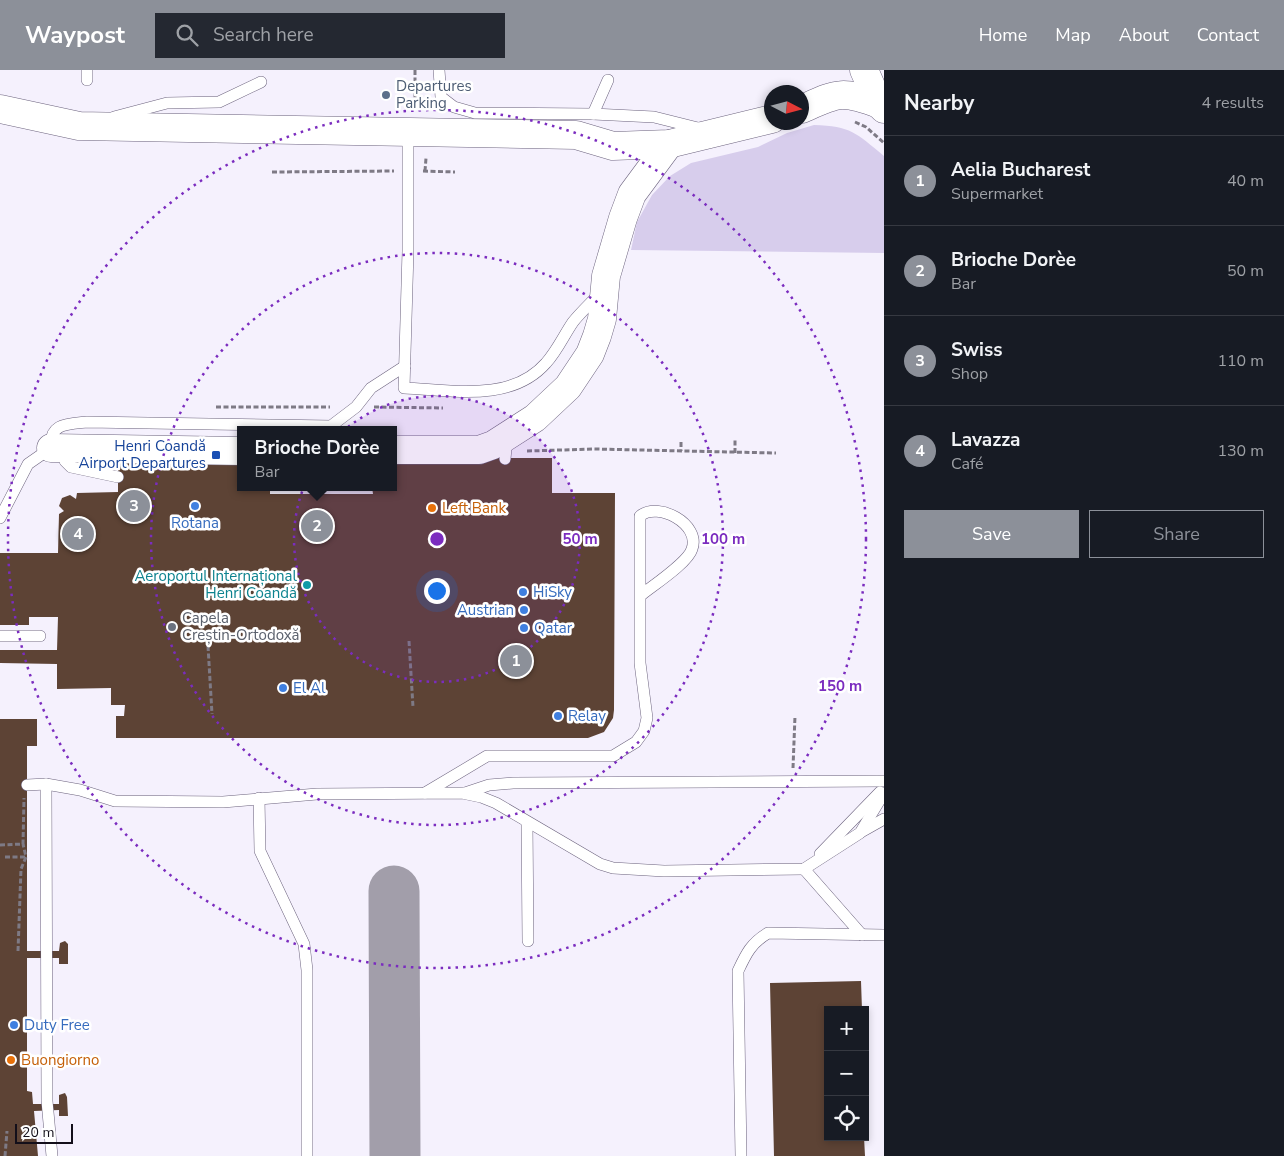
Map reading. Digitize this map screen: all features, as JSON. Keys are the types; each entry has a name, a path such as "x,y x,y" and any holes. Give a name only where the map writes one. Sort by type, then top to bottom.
{"street":[{"path":"864,70 882,106"},
{"path":"809,106 839,94 852,94 882,106"},
{"path":"0,108 79,126 420,141 576,135 614,146 669,144 764,121"},
{"path":"397,450 505,450 552,403 580,371 597,336 602,319 605,287 614,246 632,194 669,144"},
{"path":"56,448 237,450"}],"lane":[{"path":"439,74 442,96 454,107 476,113 593,114 654,117 718,133"},
{"path":"593,114 608,80"},
{"path":"79,126 167,103 219,102 261,82"},
{"path":"420,141 408,251 404,388 487,391 503,389 516,384 533,375 545,365 573,323 605,287"},
{"path":"118,478 71,467 50,437 53,431 66,425 87,422 330,426 356,407 371,388 405,366"},
{"path":"0,518 28,464 56,448"},
{"path":"425,794 487,756 613,756 636,742 644,731 647,718 640,663 640,596 640,516 644,513 657,511 680,519 688,527 694,542 692,550 688,556 640,596"},
{"path":"0,636 40,636"},
{"path":"462,794 489,785 513,783 884,781"},
{"path":"27,785 46,784 80,790 115,801 223,802 317,794 462,794 480,797 496,803 600,864 613,868 664,871 804,869 884,819"},
{"path":"46,784 47,1101 52,1156"},
{"path":"804,869 884,788"},
{"path":"860,833 884,793"},
{"path":"259,798 260,851 304,944 307,970 307,1156"},
{"path":"527,822 528,940"},
{"path":"804,869 862,935"},
{"path":"741,1156 738,971 755,940 768,933 884,935"}],"path":[{"path":"415,70 415,101 428,102 420,141 425,171"},
{"path":"848,120 866,127 884,143"},
{"path":"417,171 455,172"},
{"path":"272,172 402,172"},
{"path":"734,453 735,438"},
{"path":"681,442 681,451"},
{"path":"505,450 562,449 776,453"},
{"path":"409,641 413,707"},
{"path":"208,646 212,714"},
{"path":"793,781 795,716"},
{"path":"18,951 22,869 26,856 23,844 24,798"},
{"path":"0,845 23,844"},
{"path":"5,857 26,856"},
{"path":"3,1153 7,1131"}],"shaded area":[{"path":"814,125 845,129 859,136 884,156 884,253 631,250 637,222 652,195 670,176 691,163 758,147 787,133 797,130 809,130 809,126"}],"building":[{"name":"Aeroportul Internațional Henri Coandă","path":"237,455 237,491 270,491 270,494 373,494 373,491 397,491 397,458 552,458 552,493 615,493 613,718 604,732 588,738 116,738 116,716 124,716 125,705 111,705 111,688 57,689 57,664 0,663 0,650 57,650 58,617 29,617 29,625 0,625 0,553 58,553 59,514 64,511 59,506 62,498 70,495 76,499 77,493 118,492 118,462"},
{"path":"0,719 37,719 37,746 27,746 27,951 59,951 60,943 65,941 68,944 68,964 59,964 59,958 27,958 27,1091 32,1092 33,1104 59,1104 59,1095 65,1093 67,1097 68,1116 59,1116 59,1110 34,1111 38,1156 0,1156"},
{"path":"861,981 862,1006 824,1006 824,1141 864,1141 865,1156 774,1156 770,983"}],"taxiway":[{"path":"394,891 395,1156"}],"place":[{"name":"Departures Parking","path":"386,95"},
{"name":"Henri Coandă Airport Departures","path":"216,455"},
{"name":"Swiss","path":"134,506"},
{"name":"Rotana","path":"195,506"},
{"name":"Left Bank","path":"432,508"},
{"name":"Brioche Dorèe","path":"317,526"},
{"name":"Lavazza","path":"78,534"},
{"name":"Aeroportul Internațional Henri Coandă","path":"307,585"},
{"name":"HiSky","path":"523,592"},
{"name":"Austrian","path":"524,610"},
{"name":"Capela Creștin-Ortodoxă","path":"172,627"},
{"name":"Qatar","path":"524,628"},
{"name":"Aelia Bucharest","path":"516,661"},
{"name":"El Al","path":"283,688"},
{"name":"Relay","path":"558,716"},
{"name":"Duty Free","path":"14,1025"},
{"name":"Buongiorno","path":"11,1060"}]}
